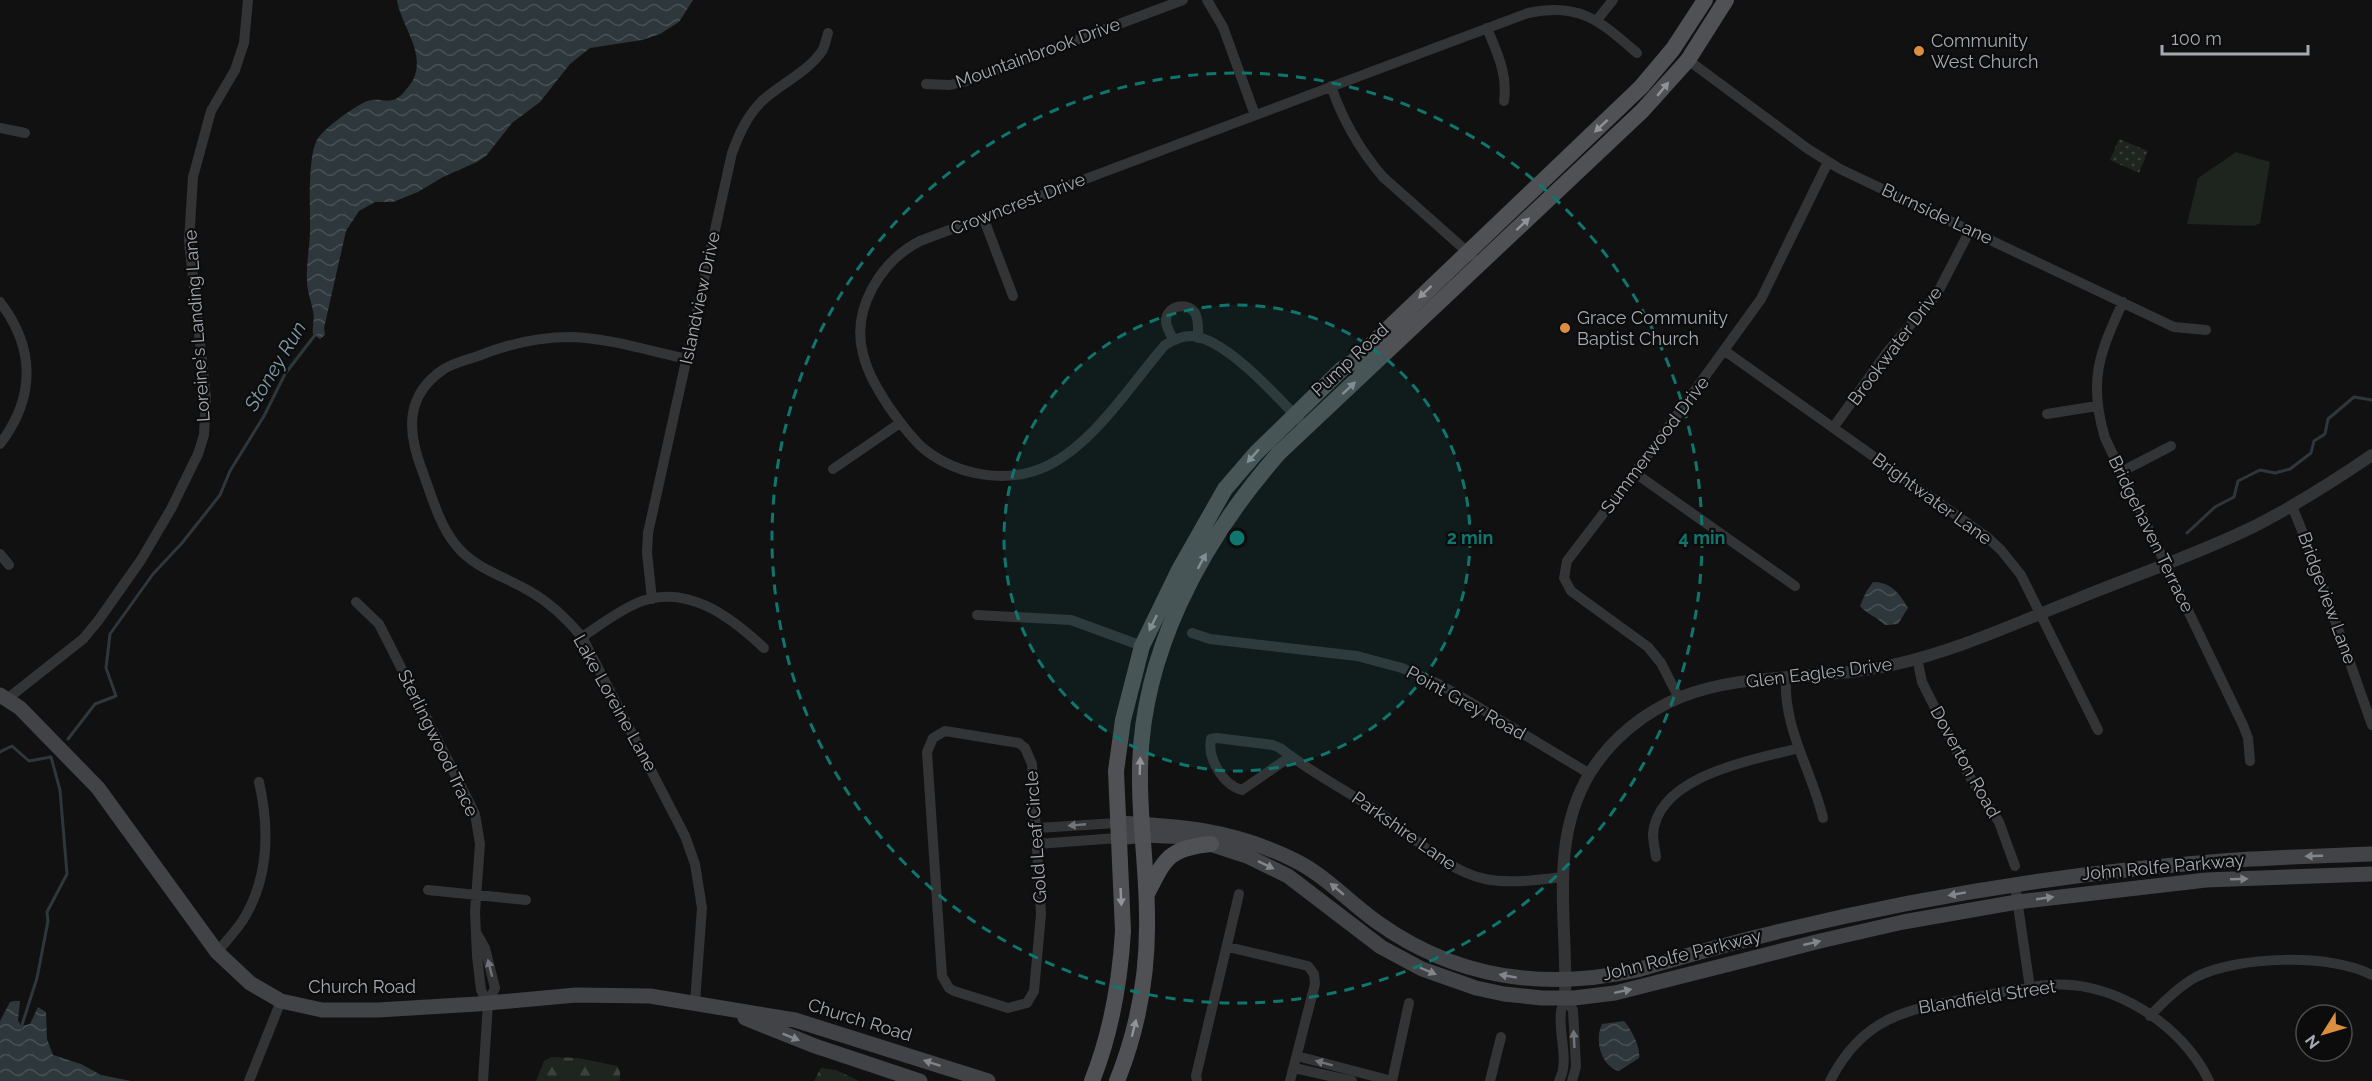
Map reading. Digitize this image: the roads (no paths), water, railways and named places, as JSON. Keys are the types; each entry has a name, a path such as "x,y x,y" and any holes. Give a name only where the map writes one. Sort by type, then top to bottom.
{"main road":[{"name":"Pump Road","path":"1117,830 1118,748 1130,689 1142,646 1179,570 1225,489 1256,453 1294,415 1342,369 1353,362 1641,87 1673,49 1705,0"},
{"name":"Pump Road","path":"1143,830 1140,780 1144,716 1156,666 1173,620 1220,531 1245,493 1279,453 1642,111 1688,60 1726,0"},
{"name":"Church Road","path":"4,697 20,708 98,788 217,952 250,983 281,1001 322,1010 378,1010 558,996 621,994 695,1002 795,1020 988,1081"},
{"name":"John Rolfe Parkway","path":"1143,830 1174,825 1212,831 1294,860 1326,880 1384,928 1446,960 1487,973 1514,978 1566,981 1625,973 1835,918 2014,885 2221,861 2372,854"},
{"path":"1092,1081 1113,1016 1122,956 1117,830 1143,830 1147,938 1141,995 1131,1041 1118,1081"},
{"name":"John Rolfe Parkway","path":"1143,830 1199,839 1247,856 1288,876 1381,947 1422,969 1463,984 1504,994 1565,998 1615,993 1830,938 1903,922 2017,902 2206,880 2372,874"},
{"path":"1146,895 1170,856 1186,847 1211,844"},
{"name":"Church Road","path":"717,1007 815,1046 920,1081"}],"street":[{"name":"Loreine's Landing Lane","path":"4,697 83,639 98,621 147,550 171,509 198,454 204,435 206,398 189,241 193,177 211,111 235,70 244,43 248,0"},
{"name":"Mountainbrook Drive","path":"926,84 950,86 968,81 1183,0"},
{"path":"1207,0 1222,27 1255,114"},
{"path":"1597,20 1613,0"},
{"name":"Crowncrest Drive","path":"1173,340 1165,345 1081,444 1052,464 1036,470 1004,476 983,475 957,467 923,448 900,423 873,380 862,352 862,320 867,300 882,272 898,255 920,241 1528,13 1551,9 1564,10 1597,20 1637,53"},
{"path":"1487,28 1504,74 1506,85 1504,101"},
{"name":"Islandview Drive","path":"652,599 647,554 648,532 728,166 738,138 752,113 824,50 828,33"},
{"name":"Burnside Lane","path":"1688,60 1828,162 2174,327 2206,330"},
{"path":"1331,86 1348,129 1371,163 1383,177 1480,264"},
{"path":"0,128 25,133"},
{"name":"Summerwood Drive","path":"1679,698 1655,655 1575,595 1564,578 1567,561 1725,351 1766,290 1828,162"},
{"path":"983,217 1013,297"},
{"name":"Brookwater Drive","path":"1833,428 1888,351 1937,294 1970,230"},
{"path":"0,302 19,333 27,362 27,384 22,407 12,429 0,444"},
{"name":"Bridgehaven Terrace","path":"2123,302 2105,342 2098,366 2097,406 2105,438 2243,725 2248,738 2250,761"},
{"path":"1198,338 1196,315 1189,308 1180,306 1171,310 1166,324 1173,340 1192,336 1216,346 1273,391 1306,428"},
{"name":"Lake Loreine Lane","path":"687,359 621,344 573,337 514,343 445,368 426,384 414,407 411,427 412,442 450,538 471,561 544,600 559,612 582,637 680,825 695,864 702,908 695,1002"},
{"name":"Brightwater Lane","path":"1725,351 2001,549 2020,574 2098,730"},
{"path":"2047,414 2097,406"},
{"path":"833,469 900,423"},
{"path":"2121,471 2171,446"},
{"name":"Glen Eagles Drive","path":"1565,998 1562,877 1564,845 1571,815 1590,774 1615,741 1655,709 1679,698 1721,685 1859,671 1917,658 1973,641 2220,542 2292,506 2372,455"},
{"path":"1635,473 1795,585"},
{"name":"Bridgeview Lane","path":"2292,506 2313,558 2372,725"},
{"path":"0,554 9,565"},
{"path":"582,637 614,614 636,603 652,599 674,598 705,604 727,616 764,648"},
{"name":"Sterlingwood Trace","path":"356,602 379,624 476,814 480,844 476,895 477,934 485,948 495,988 488,1003 483,1081"},
{"path":"977,615 1071,620 1142,646"},
{"name":"Point Grey Road","path":"1192,633 1210,639 1357,656 1402,668 1470,702 1590,774"},
{"name":"Doverton Road","path":"1917,658 1922,682 1968,774 1999,822 2015,866"},
{"path":"1786,678 1786,701 1799,748 1819,798 1823,818"},
{"name":"Gold Leaf Circle","path":"945,731 954,731 1011,741 1025,748 1032,764 1037,844 1040,938 1037,978 1032,997 1021,1006 1008,1008 949,988 942,976 941,967 927,752 933,738 945,731"},
{"name":"Parkshire Lane","path":"1291,756 1242,790 1230,786 1223,778 1210,743 1211,739 1217,738 1273,745 1291,756 1382,814 1444,861 1463,872 1484,879 1509,882 1562,877"},
{"path":"1656,857 1653,839 1656,821 1665,807 1682,789 1716,771 1799,748"},
{"path":"217,952 246,915 259,887 266,830 265,810 259,782"},
{"path":"1037,828 1117,830"},
{"path":"1037,844 1117,830"},
{"path":"2014,885 2030,988"},
{"path":"428,890 526,900"},
{"path":"1197,1081 1196,1076 1239,894"},
{"path":"1228,947 1308,966 1314,974 1314,984 1290,1081"},
{"path":"2150,1016 2175,991 2195,978 2224,967 2312,960 2345,964 2372,975"},
{"name":"Blandfield Street","path":"1830,1081 1843,1058 1855,1044 1892,1017 1920,1007 2049,985 2076,985 2096,989 2119,998 2150,1016 2188,1049 2209,1081"},
{"path":"1559,1081 1563,1061 1561,1012 1565,998"},
{"path":"1565,998 1573,1010 1575,1067 1572,1081"},
{"path":"249,1081 281,1001"},
{"path":"1294,1068 1345,1078 1392,1081 1409,1003"},
{"path":"1490,1081 1501,1037"},
{"path":"1297,1056 1345,1078"}],"water":[{"path":"397,0 693,0 679,22 660,34 642,40 590,48 570,64 540,102 512,123 486,156 477,162 443,177 418,192 393,202 375,202 359,211 346,231 324,328 325,335 320,339 313,334 314,314 307,280 310,180 314,148 320,135 358,106 374,100 394,100 413,80 417,68 415,48"},
{"path":"1873,582 1890,587 1902,598 1908,608 1898,624 1885,625 1860,606"},
{"path":"20,1001 18,1020 21,1026 30,1024 38,1007 46,1012 47,1039 53,1055 81,1064 101,1075 131,1081 0,1081 0,1021 10,1002"},
{"path":"1624,1021 1635,1038 1639,1058 1619,1071 1608,1064 1604,1058 1599,1045 1599,1037 1602,1024"}],"waterway":[{"name":"Stoney Run","path":"68,739 95,704 116,696 106,668 110,634 153,574 182,543 220,495 230,471 264,416 285,374 315,335"},
{"path":"2187,533 2215,507 2234,497 2238,481 2260,470 2275,473 2290,469 2311,453 2314,441 2325,434 2328,419 2354,397 2372,400"},
{"name":"Stoney Run","path":"0,752 12,746 29,761 51,757 60,790 67,874 47,912 48,921 37,978 21,1028"}],"place":[{"name":"Community West Church","path":"1919,51"},
{"name":"Grace Community Baptist Church","path":"1565,328"}]}
